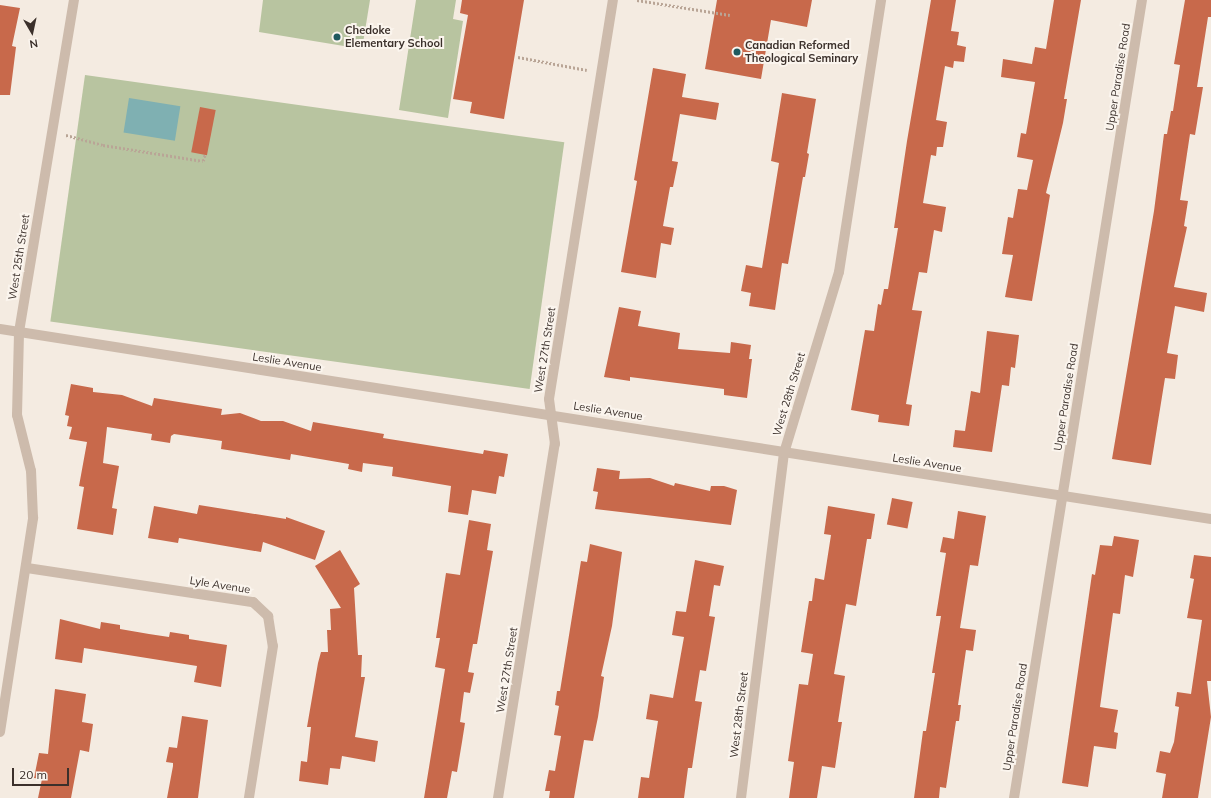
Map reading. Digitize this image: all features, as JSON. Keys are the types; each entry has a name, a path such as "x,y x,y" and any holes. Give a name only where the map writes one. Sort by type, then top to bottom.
{"street":[{"name":"West 25th Street","path":"0,732 27,568 33,518 31,471 17,415 19,332 74,0"},
{"name":"West 27th Street","path":"498,798 555,444 549,399 613,0"},
{"name":"West 28th Street","path":"741,798 784,453 839,272 881,0"},
{"name":"Upper Paradise Road","path":"1014,798 1142,0"},
{"name":"Leslie Avenue","path":"0,329 551,414 784,453 1211,519"},
{"name":"Lyle Avenue","path":"27,568 253,602 268,616 273,646 249,798"}],"path":[{"path":"637,0 730,15"},
{"path":"518,57 601,73"},
{"path":"52,132 103,145 203,161 206,154"}],"green space":[{"path":"263,0 370,0 362,49 259,32"},
{"path":"416,0 456,0 453,19 463,21 448,118 399,110"},
{"path":"85,75 564,142 530,389 50,322"}],"water":[{"path":"129,98 180,106 175,141 124,133"}],"building":[{"path":"462,0 524,0 504,119 470,113 472,102 453,99 468,15 460,13"},
{"name":"Canadian Reformed Theological Seminary","path":"717,0 812,0 807,27 771,20 761,79 705,69"},
{"path":"931,0 956,0 951,31 959,32 957,45 966,47 964,62 954,61 953,68 945,66 936,120 947,122 943,147 937,147 936,156 931,155 923,203 946,207 942,232 934,230 927,273 919,272 912,310 922,311 906,404 912,405 909,426 878,422 879,415 851,410 865,330 874,331 878,304 881,305 884,289 888,289 898,228 894,228"},
{"path":"1054,0 1081,0 1064,99 1067,99 1063,123 1046,193 1050,195 1032,301 1005,297 1013,255 1002,254 1008,217 1013,218 1018,189 1027,190 1033,160 1017,157 1021,133 1026,134 1035,82 1001,77 1003,59 1032,64 1035,47 1046,49"},
{"path":"1185,0 1211,0 1211,17 1208,17 1197,87 1203,87 1195,135 1190,134 1180,200 1188,201 1184,226 1187,227 1174,287 1207,293 1204,312 1175,306 1167,353 1178,355 1175,379 1165,378 1151,465 1112,459 1154,211 1164,134 1167,134 1171,111 1173,111 1180,65 1174,64"},
{"path":"0,5 20,8 12,46 16,47 10,95 0,95"},
{"path":"653,68 686,74 682,97 719,103 716,120 680,114 672,161 678,162 673,187 670,187 663,226 674,228 671,245 661,243 656,278 621,272 637,181 634,180"},
{"path":"782,93 816,99 807,153 809,154 805,177 803,177 788,264 782,263 775,310 749,306 751,293 741,291 746,265 762,268 779,163 771,161"},
{"path":"200,107 216,110 207,155 191,152"},
{"path":"619,307 641,311 638,326 680,333 678,349 730,353 731,342 751,345 749,359 752,359 747,398 724,395 724,389 630,377 630,381 604,377"},
{"path":"987,331 1019,335 1015,368 1011,367 1009,386 1002,385 992,452 953,447 955,430 965,431 971,391 980,393"},
{"path":"71,384 93,388 93,392 122,395 152,406 154,398 222,409 221,415 240,413 261,421 283,421 311,431 313,422 384,434 383,438 483,454 484,450 508,454 504,477 499,476 496,494 472,490 468,515 448,512 451,486 392,476 393,467 363,463 362,472 348,469 349,464 291,454 290,460 221,449 222,441 174,434 171,436 170,443 151,440 152,434 107,427 103,463 119,466 112,508 117,509 113,535 77,529 84,487 79,486 87,442 69,439 72,427 67,426 69,416 65,415"},
{"path":"597,468 620,471 619,479 650,478 674,486 675,483 710,491 711,486 724,486 737,490 731,525 595,509 598,492 593,491"},
{"path":"892,498 913,502 907,529 887,525"},
{"path":"199,505 286,519 286,517 325,531 315,560 263,542 261,552 179,538 178,543 148,538 154,506 197,514"},
{"path":"828,506 875,514 871,539 867,539 856,606 846,604 834,674 845,676 838,722 842,722 835,768 822,766 817,798 789,798 794,762 788,761 799,684 808,685 813,654 801,652 809,601 812,601 815,578 824,580 831,535 824,534"},
{"path":"958,511 986,516 978,566 970,565 960,628 976,630 973,651 966,650 958,705 961,705 959,721 956,721 946,788 940,787 939,798 914,798 923,731 926,731 935,673 932,673 941,616 936,616 946,553 940,552 943,537 954,539"},
{"path":"469,520 491,524 487,550 493,551 477,644 473,644 468,672 474,673 470,693 464,692 460,722 465,723 462,742 457,772 452,771 447,798 424,798 445,669 435,667 440,638 436,638 446,573 460,575"},
{"path":"1114,536 1139,540 1133,577 1125,575 1120,614 1113,613 1100,707 1118,710 1114,732 1118,733 1116,749 1094,746 1088,787 1062,783 1092,574 1095,575 1100,545 1112,546"},
{"path":"590,544 622,552 612,626 601,676 604,677 598,717 593,741 584,740 574,798 549,798 550,791 545,791 549,770 555,771 561,736 554,735 559,706 555,705 557,691 560,691 581,561 587,562"},
{"path":"340,550 360,584 354,588 358,655 362,655 361,677 365,677 355,737 378,741 375,762 342,756 340,769 330,768 328,785 299,781 301,761 307,762 311,727 307,727 318,663 321,652 328,652 327,630 331,630 330,609 341,608 315,566"},
{"path":"1194,555 1211,557 1211,681 1207,681 1211,717 1198,798 1162,798 1166,774 1156,772 1160,751 1170,753 1174,742 1179,707 1175,706 1177,692 1191,694 1202,620 1187,618 1194,579 1190,578"},
{"path":"695,560 724,566 720,586 714,585 709,616 715,617 706,671 700,670 695,701 702,702 692,768 688,768 684,798 638,798 641,777 649,778 658,721 646,719 650,694 673,698 684,637 672,635 676,611 686,612"},
{"path":"60,619 100,629 101,622 120,625 120,629 169,637 170,632 189,635 189,639 227,645 221,687 194,682 197,666 84,648 82,663 55,659"},
{"path":"55,689 86,694 82,722 93,724 89,752 80,750 71,798 38,798 42,779 34,778 39,753 48,754"},
{"path":"182,716 208,720 198,798 167,798 173,763 166,762 169,747 177,748"}],"place":[{"name":"Chedoke Elementary School","path":"337,37"},
{"name":"Canadian Reformed Theological Seminary","path":"737,52"}]}
